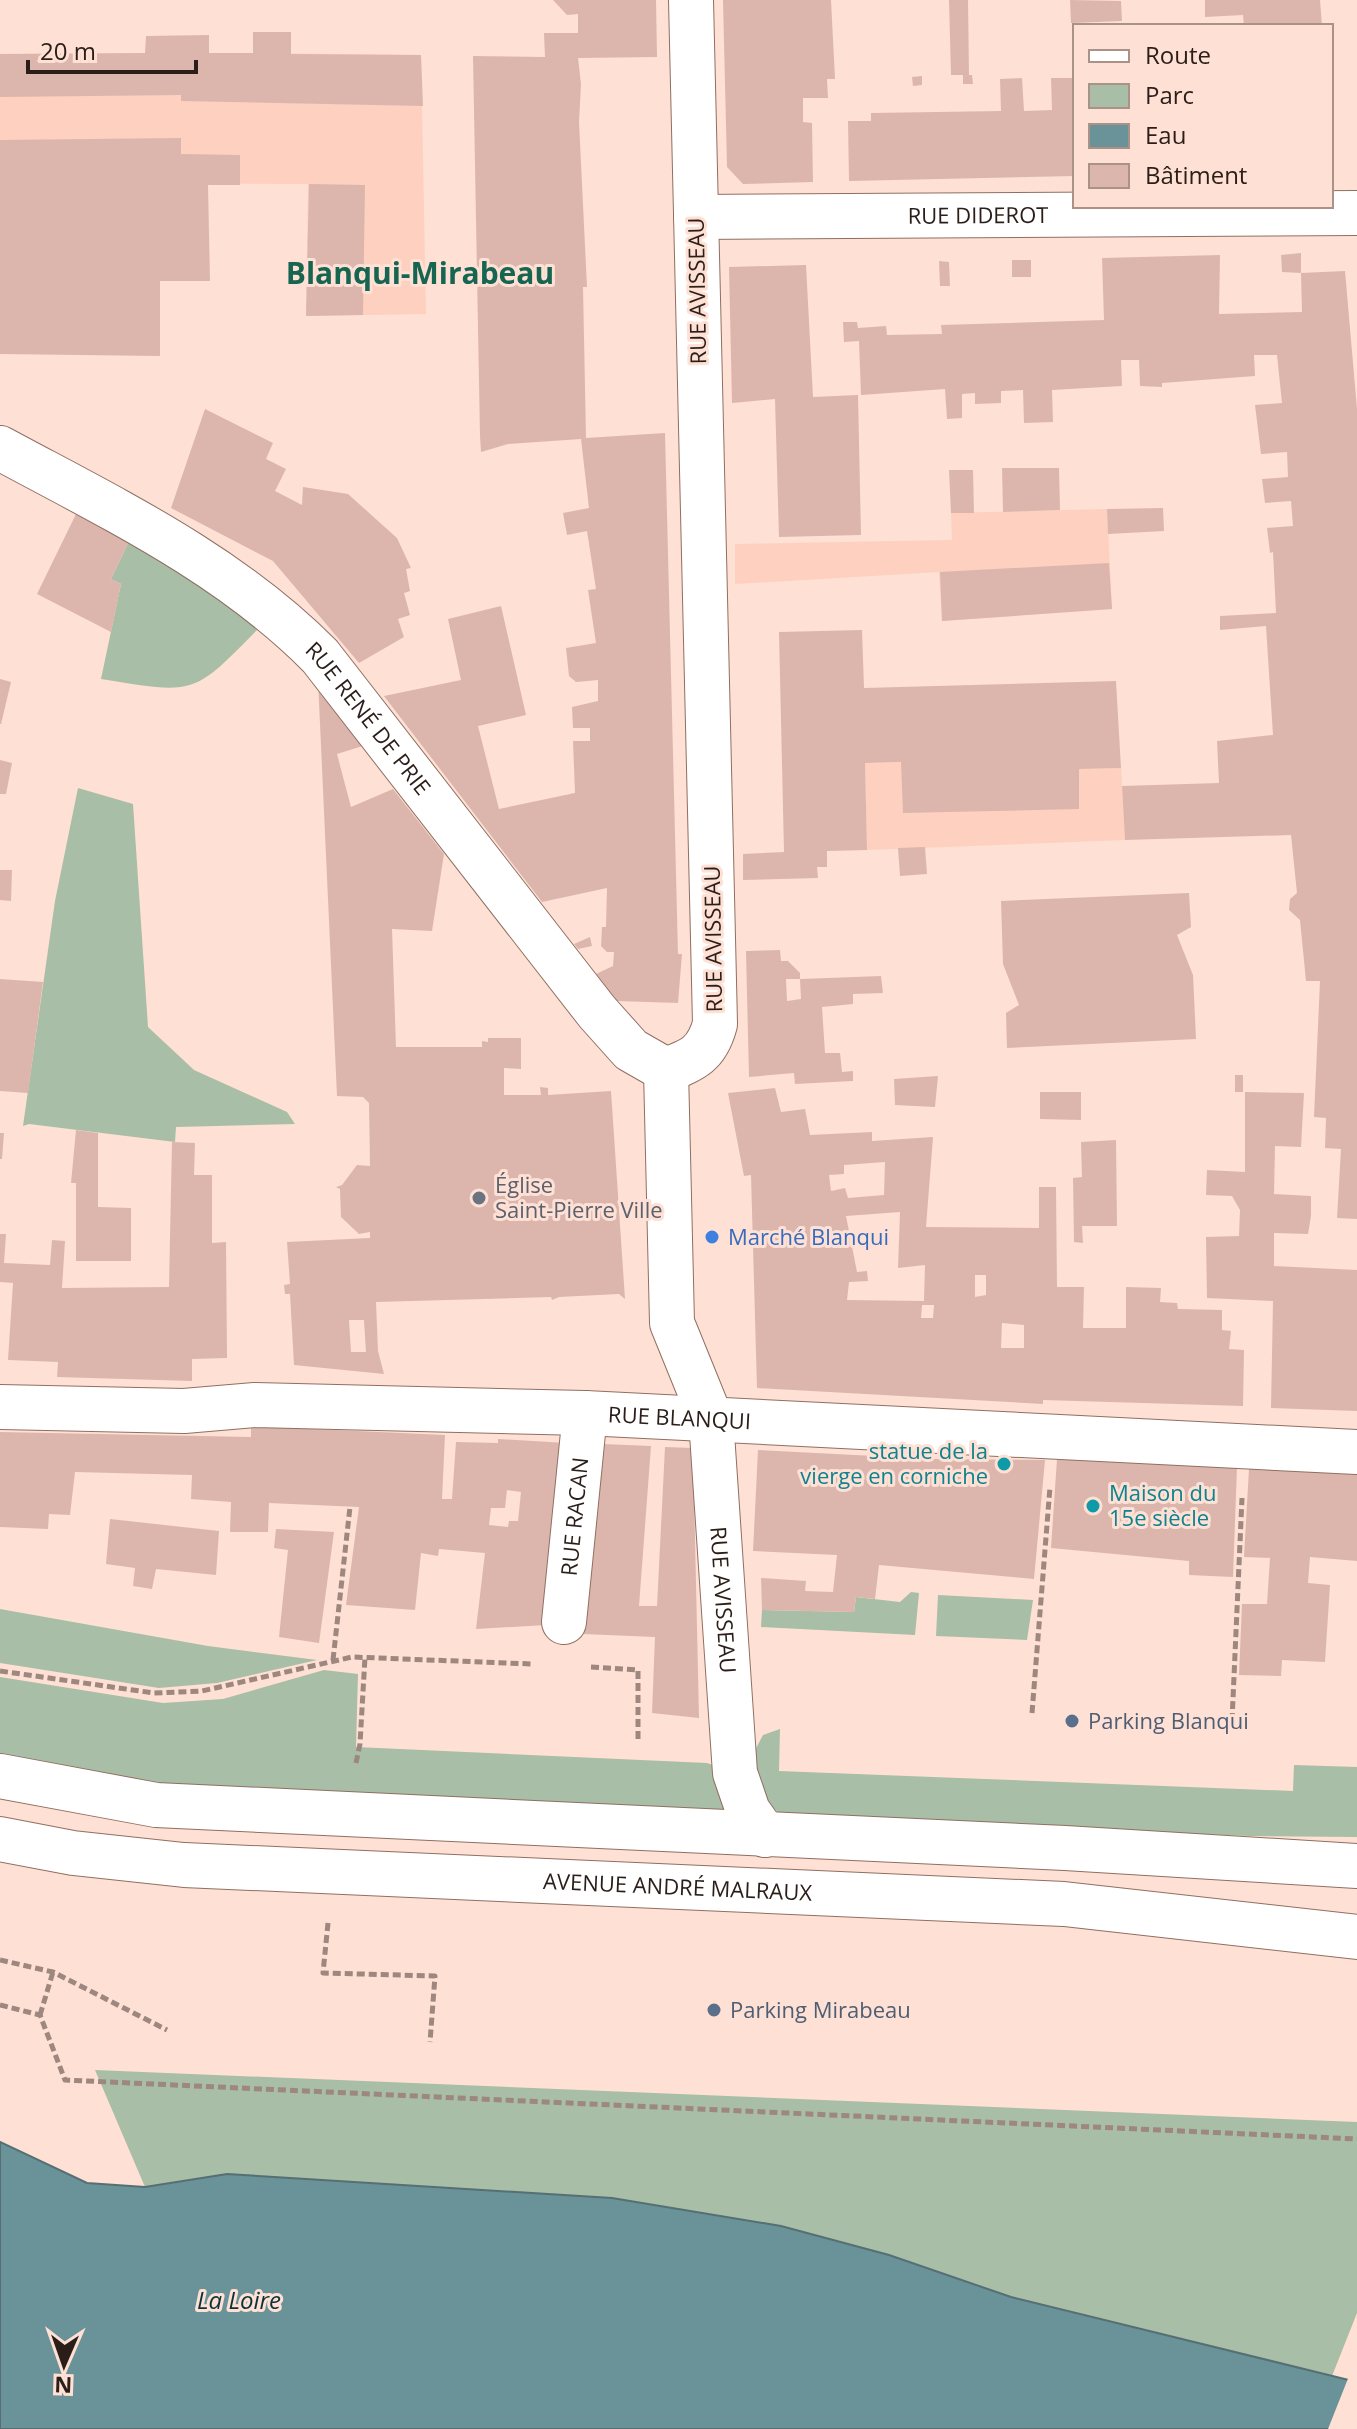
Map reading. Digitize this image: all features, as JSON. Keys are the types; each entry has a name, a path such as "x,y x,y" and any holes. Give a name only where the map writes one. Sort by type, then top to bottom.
{"street":[{"name":"RUE AVISSEAU","path":"691,0 715,1024 710,1042 699,1057 666,1070 672,1323 711,1419 735,1773 748,1811 765,1835"},
{"name":"RUE DIDEROT","path":"696,217 1357,213"},
{"name":"RUE RENÉ DE PRIE","path":"0,448 136,521 225,574 276,612 320,656 597,1012 631,1050 666,1070"},
{"name":"RUE BLANQUI","path":"0,1407 184,1411 255,1405 585,1413 1357,1452"},
{"name":"RUE RACAN","path":"564,1622 585,1413"},
{"path":"0,1776 156,1805 1080,1848 1357,1866"},
{"name":"AVENUE ANDRÉ MALRAUX","path":"0,1839 73,1853 184,1865 1064,1904 1357,1937"}],"path":[{"path":"1032,1713 1053,1439"},
{"path":"1232,1721 1244,1446"},
{"path":"333,1660 350,1507"},
{"path":"360,1744 365,1657"},
{"path":"0,1671 154,1693 202,1691 333,1660 365,1657 544,1665"},
{"path":"575,1667 638,1670 638,1740"},
{"path":"328,1923 323,1973 435,1976 430,2042"},
{"path":"0,1960 53,1972 167,2030"},
{"path":"53,1972 40,2015 65,2080 1357,2139"},
{"path":"0,2005 40,2015"}],"shaded area":[{"path":"0,54 421,55 426,314 306,316 308,184 0,182"},
{"path":"1107,509 1112,609 942,621 939,572 735,584 735,544 952,540 951,513"},
{"path":"1080,759 1080,769 1121,768 1125,840 867,850 865,763"}],"green space":[{"path":"129,541 219,588 261,626 221,666 192,684 157,687 101,679 121,584 111,579"},
{"path":"78,788 133,804 148,1027 194,1070 287,1112 295,1124 176,1127 175,1142 29,1124 23,1126 55,901"},
{"path":"911,1592 919,1593 915,1635 761,1627 762,1610 854,1612 856,1597 900,1602"},
{"path":"938,1595 1033,1600 1027,1640 936,1636"},
{"path":"0,1609 208,1646 317,1660 217,1683 159,1688 0,1663"},
{"path":"324,1670 358,1674 356,1747 707,1763 716,1766 724,1809 152,1788 0,1766 0,1677 163,1703 223,1699"},
{"path":"780,1729 779,1771 1293,1791 1294,1765 1357,1767 1357,1837 1250,1836 787,1817 766,1799 752,1756 763,1735"},
{"path":"95,2070 1357,2122 1357,2313 1332,2376 1011,2297 889,2255 781,2226 612,2198 227,2174 145,2187"}],"water":[{"name":"La Loire","path":"0,2142 87,2183 145,2187 227,2174 612,2198 781,2226 889,2255 1011,2297 1357,2382 1357,2429 0,2429"}],"pier":[{"path":"1349,2376 1357,2378 1357,2429 1328,2429"}],"building":[{"path":"553,0 656,0 657,57 578,58 581,84 579,122 587,287 583,287 586,438 665,433 678,954 682,954 678,1003 617,1001 596,974 613,966 614,952 607,952 601,946 602,927 606,927 607,888 542,902 384,696 461,680 448,619 501,606 526,715 478,726 499,809 575,793 573,741 590,741 590,728 573,728 572,707 598,701 598,680 576,682 569,676 566,648 596,643 588,590 596,589 587,531 567,535 563,513 589,508 581,439 508,444 481,452 480,436 473,56 545,57 544,33 578,33 578,14 567,15"},
{"path":"723,0 831,0 835,79 827,79 828,98 803,98 803,122 812,123 813,182 743,184 727,167"},
{"path":"949,0 968,0 969,75 972,75 973,84 963,84 963,75 951,75"},
{"path":"1070,0 1121,1 1122,21 1071,23"},
{"path":"1205,0 1320,0 1322,24 1244,24 1243,15 1205,17"},
{"path":"253,32 291,32 291,54 421,55 423,106 181,101 181,95 0,97 0,54 145,53 146,36 209,35 209,53 253,53"},
{"path":"922,76 922,85 913,86 912,77"},
{"path":"1022,78 1024,111 1052,110 1051,78 1073,78 1073,176 849,181 848,121 871,121 871,113 1001,111 1000,79"},
{"path":"181,138 181,154 240,155 240,185 208,185 210,281 160,281 160,356 0,354 0,140"},
{"path":"309,184 365,185 363,315 306,316"},
{"path":"1301,253 1301,273 1282,272 1281,255"},
{"path":"1220,255 1219,314 1302,312 1301,273 1345,271 1357,409 1357,1219 1337,1218 1341,1149 1325,1148 1326,1118 1314,1117 1320,981 1306,981 1300,920 1289,910 1290,899 1297,893 1291,835 1125,840 1122,786 1219,783 1217,741 1273,735 1266,626 1220,630 1220,616 1276,613 1273,552 1270,553 1267,528 1293,526 1291,501 1265,503 1262,479 1288,477 1287,452 1261,454 1255,405 1282,403 1277,355 1254,355 1255,376 1162,383 1162,387 1140,386 1139,360 1121,360 1122,386 1052,390 1053,422 1024,423 1023,390 1001,391 1001,403 975,404 975,393 962,394 962,418 947,419 945,389 861,395 859,341 844,342 843,322 857,322 858,328 886,326 887,335 942,334 941,325 1104,320 1102,258"},
{"path":"1012,260 1031,260 1031,277 1012,277"},
{"path":"939,261 949,262 950,286 940,286"},
{"path":"806,265 813,397 858,395 861,535 779,537 775,399 732,403 729,267"},
{"path":"205,409 273,443 266,459 286,469 275,491 302,505 303,487 348,494 397,538 411,568 406,569 410,591 404,593 410,615 398,619 404,637 359,663 273,561 171,508"},
{"path":"1002,468 1059,468 1060,510 1003,512"},
{"path":"949,470 973,470 974,513 951,513"},
{"path":"1163,508 1164,531 1108,534 1107,509"},
{"path":"76,514 129,541 111,579 121,584 111,632 37,594"},
{"path":"1109,563 1112,609 942,621 940,572"},
{"path":"862,630 864,688 1116,681 1121,768 1079,769 1079,809 903,813 901,762 865,763 867,850 827,851 827,867 817,867 818,878 743,880 743,854 784,852 779,632"},
{"path":"0,679 11,682 1,724 0,724"},
{"path":"318,680 369,744 337,754 351,807 393,789 444,854 432,931 392,929 396,1047 482,1047 482,1041 488,1042 488,1038 521,1038 521,1069 504,1068 504,1095 541,1095 540,1087 548,1088 548,1095 611,1091 625,1299 619,1294 552,1300 551,1297 376,1302 378,1351 384,1374 294,1365 290,1294 285,1294 284,1285 290,1284 287,1242 370,1238 370,1232 359,1234 341,1217 340,1189 336,1187 342,1185 357,1165 370,1166 369,1103 363,1097 337,1096","holes":["349,1320 364,1320 366,1352 351,1352"]},
{"path":"0,760 12,763 6,794 0,794"},
{"path":"925,847 927,874 900,876 898,848"},
{"path":"0,870 12,870 11,901 0,900"},
{"path":"1189,893 1191,927 1177,935 1193,975 1196,1039 1007,1048 1006,1013 1019,1005 1003,964 1001,901"},
{"path":"590,937 592,946 578,949 574,944"},
{"path":"780,950 781,961 788,961 800,973 800,979 881,976 883,993 853,994 853,1004 822,1007 825,1053 840,1053 842,1072 853,1071 853,1081 795,1084 794,1073 749,1077 746,951","holes":["786,979 800,979 801,999 787,1001"]},
{"path":"0,979 43,982 28,1093 0,1091"},
{"path":"1235,1075 1243,1075 1243,1092 1235,1092"},
{"path":"938,1076 935,1107 895,1105 894,1079"},
{"path":"775,1088 781,1112 805,1109 810,1135 872,1132 872,1141 933,1137 926,1227 1039,1228 1039,1187 1056,1187 1057,1287 1084,1287 1083,1328 1126,1328 1126,1287 1161,1288 1160,1302 1177,1303 1178,1309 1222,1310 1222,1330 1231,1331 1229,1349 1244,1350 1243,1406 1043,1400 1043,1404 757,1388 751,1175 744,1176 728,1093","holes":["885,1162 884,1195 848,1198 845,1188 831,1191 829,1175 844,1174 844,1165","900,1212 898,1268 925,1265 924,1301 847,1300 849,1282 868,1281 867,1271 857,1272 846,1216","975,1275 986,1275 986,1295 975,1297","922,1305 934,1305 933,1318 921,1318","1002,1323 1024,1325 1024,1348 1001,1348"]},
{"path":"1040,1092 1081,1092 1081,1120 1040,1119"},
{"path":"1245,1092 1304,1093 1301,1147 1275,1146 1274,1194 1311,1196 1308,1234 1274,1233 1274,1266 1357,1270 1357,1411 1271,1408 1273,1301 1207,1298 1206,1237 1239,1236 1240,1210 1232,1196 1206,1195 1207,1170 1245,1172"},
{"path":"76,1130 98,1133 98,1207 131,1208 131,1261 76,1261 76,1183 71,1183"},
{"path":"0,1133 4,1133 2,1159 0,1159"},
{"path":"1116,1140 1117,1226 1082,1226 1083,1243 1074,1242 1073,1178 1082,1177 1081,1142"},
{"path":"172,1142 195,1143 194,1175 212,1175 212,1243 226,1242 227,1358 192,1359 192,1381 57,1377 58,1362 8,1360 13,1283 0,1282 0,1234 6,1234 4,1263 50,1265 52,1240 65,1241 62,1288 169,1287"},
{"path":"251,1426 445,1435 442,1499 452,1499 456,1442 498,1443 498,1439 566,1443 546,1625 476,1629 485,1553 439,1549 438,1556 421,1553 415,1610 346,1605 359,1507 269,1503 268,1532 230,1532 231,1502 191,1499 192,1475 75,1472 70,1515 49,1514 48,1529 0,1527 0,1432 251,1437","holes":["507,1490 521,1492 518,1521 509,1521 508,1527 489,1525 491,1508 505,1508"]},
{"path":"603,1444 651,1446 639,1606 657,1606 665,1447 693,1448 699,1718 652,1713 655,1637 583,1634"},
{"path":"758,1450 933,1459 1045,1460 1034,1579 879,1565 875,1599 856,1597 854,1612 762,1610 761,1578 806,1581 805,1591 833,1592 837,1555 753,1551"},
{"path":"1057,1459 1237,1467 1233,1577 1189,1575 1189,1561 1051,1548"},
{"path":"1292,1468 1357,1474 1357,1561 1310,1557 1308,1583 1330,1585 1325,1662 1282,1660 1281,1676 1239,1675 1242,1604 1267,1604 1270,1558 1244,1557 1249,1469"},
{"path":"110,1519 219,1531 216,1575 156,1569 152,1589 133,1586 135,1568 106,1564"},
{"path":"276,1529 334,1532 319,1643 279,1637 288,1550 274,1548"}],"place":[{"name":"Église Saint-Pierre Ville","path":"479,1198"},
{"name":"Marché Blanqui","path":"712,1237"},
{"name":"statue de la vierge en corniche","path":"1004,1464"},
{"name":"Maison du 15e siècle","path":"1093,1506"},
{"name":"Parking Blanqui","path":"1072,1721"},
{"name":"Parking Mirabeau","path":"714,2010"}],"district":[{"name":"Blanqui-Mirabeau","path":"420,274"}]}
